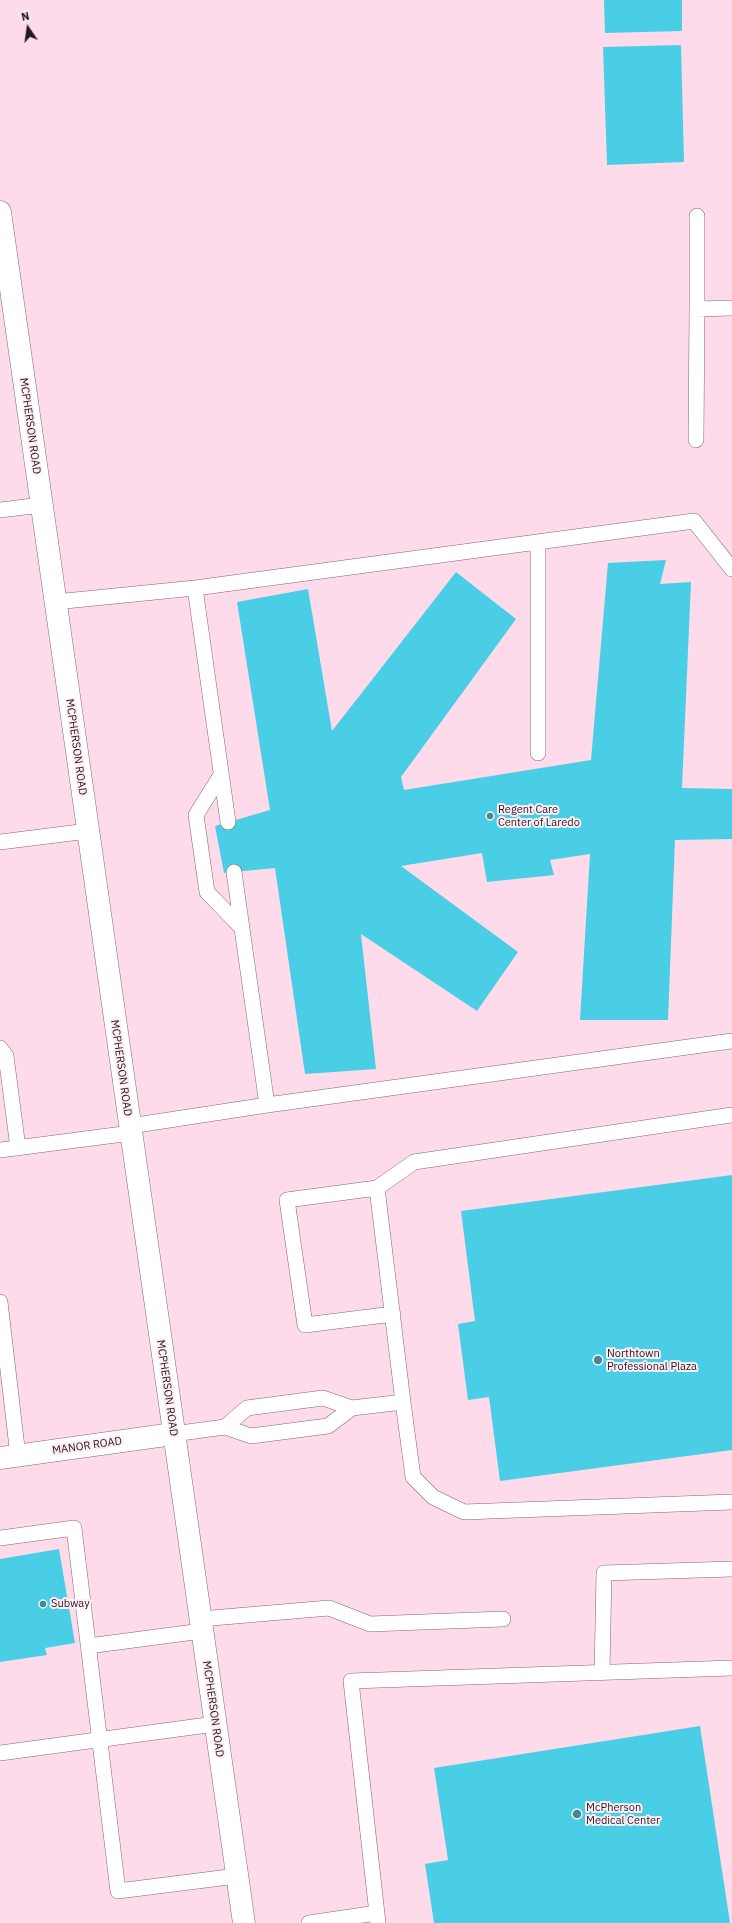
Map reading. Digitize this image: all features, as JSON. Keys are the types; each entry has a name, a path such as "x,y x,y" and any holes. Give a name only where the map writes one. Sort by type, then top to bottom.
{"main road":[{"name":"MCPHERSON ROAD","path":"0,212 173,1434 244,1923"},
{"name":"MANOR ROAD","path":"9,1457 173,1434"}],"lane":[{"path":"696,440 697,216"},
{"path":"697,309 732,308"},
{"path":"0,510 41,505"},
{"path":"56,602 194,588 694,521 732,569"},
{"path":"538,542 538,753"},
{"path":"194,588 228,822"},
{"path":"221,775 196,815 207,892 242,928"},
{"path":"0,842 88,831"},
{"path":"234,872 267,1105"},
{"path":"0,1150 267,1105 732,1041"},
{"path":"0,1048 6,1056 18,1148"},
{"path":"392,1314 305,1326 288,1200 377,1188 414,1162 732,1115"},
{"path":"377,1188 413,1477 433,1497 464,1512 732,1502"},
{"path":"0,1302 9,1457"},
{"path":"225,1427 247,1408 323,1398 352,1408 403,1402"},
{"path":"173,1434 225,1427 252,1436 328,1426 352,1408"},
{"path":"0,1538 74,1528 118,1890 237,1876"},
{"path":"602,1673 604,1573 732,1569"},
{"path":"88,1646 201,1625 329,1608 370,1624 503,1619"},
{"path":"309,1923 377,1918 351,1682 732,1668"},
{"path":"0,1753 215,1724"}],"building":[{"path":"604,0 682,0 682,31 605,33"},
{"path":"681,45 684,162 607,165 603,47"},
{"name":"Regent Care Center of Laredo","path":"666,560 660,584 691,582 682,788 732,789 732,839 675,840 668,1020 580,1020 590,854 550,860 554,875 487,882 482,853 401,866 518,952 477,1011 361,934 376,1069 305,1074 275,868 224,873 215,826 270,810 237,602 308,589 332,731 456,572 516,619 401,777 404,790 591,760 608,563"},
{"name":"Northtown Professional Plaza","path":"732,1175 732,1450 500,1481 489,1397 468,1400 458,1324 475,1321 461,1211"},
{"path":"59,1549 75,1643 45,1648 47,1655 0,1662 0,1559"},
{"name":"McPherson Medical Center","path":"700,1726 730,1923 434,1923 425,1864 448,1860 434,1768"}],"place":[{"name":"Regent Care Center of Laredo","path":"490,816"},
{"name":"Northtown Professional Plaza","path":"598,1360"},
{"name":"Subway","path":"43,1604"},
{"name":"McPherson Medical Center","path":"577,1814"}]}
